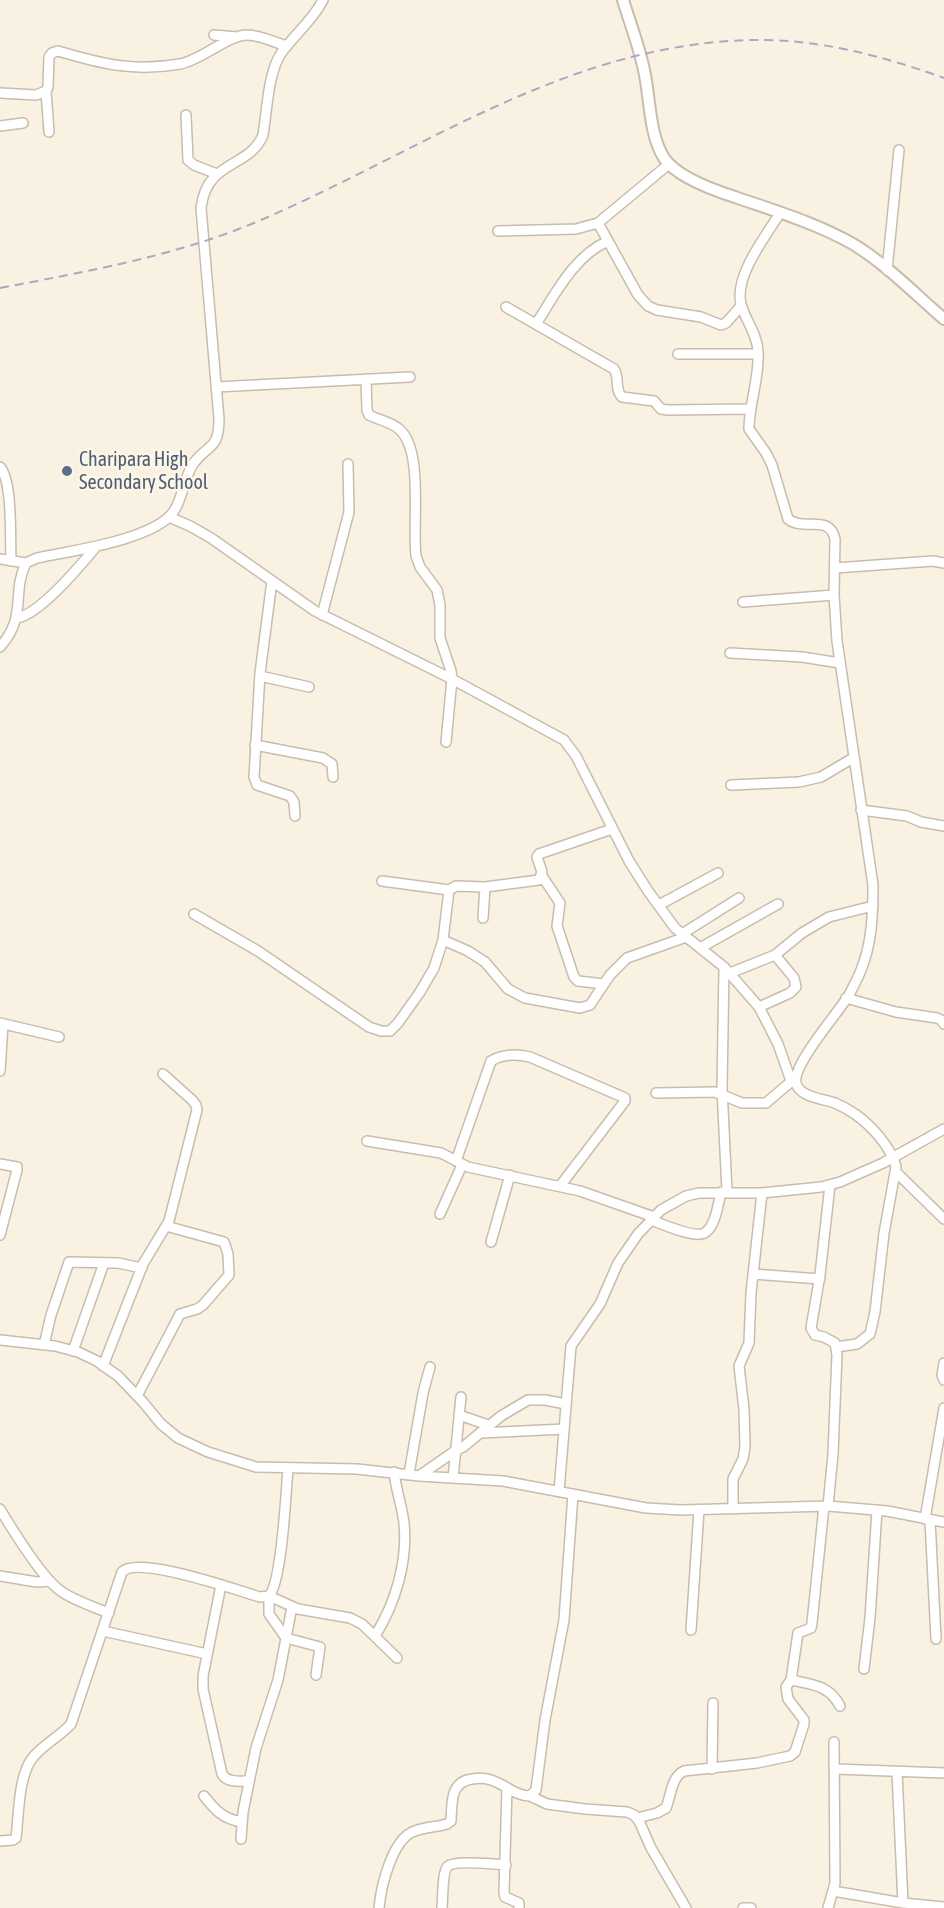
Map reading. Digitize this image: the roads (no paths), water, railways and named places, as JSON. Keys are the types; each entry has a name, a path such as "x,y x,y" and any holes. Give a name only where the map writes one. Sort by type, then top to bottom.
{"street":[{"path":"0,560 26,563 37,558 96,548 135,535 169,518 177,507 193,465 212,446 219,434 201,208 204,190 217,174 247,154 260,142 274,67 286,46 308,22 323,0"},
{"path":"623,0 644,70 656,138 669,164 695,181 715,190 821,228 842,238 870,256 944,320"},
{"path":"214,34 237,37 249,35 286,46"},
{"path":"49,132 46,91 49,57 58,51 110,66 136,68 178,65 194,60 237,37"},
{"path":"0,93 36,95 46,91"},
{"path":"186,115 188,160 194,165 217,174"},
{"path":"0,126 23,123"},
{"path":"886,270 899,150"},
{"path":"498,231 576,229 598,223 669,164"},
{"path":"656,1093 715,1092 742,1103 766,1103 794,1081 804,1058 846,998 861,970 872,930 873,885 840,663 834,595 836,540 831,529 822,525 792,522 785,515 772,465 749,429 758,354 757,340 741,306 739,288 742,278 780,213"},
{"path":"598,223 642,302 652,309 701,316 721,325 726,323 741,306"},
{"path":"536,324 584,255 608,241"},
{"path":"506,307 614,369 617,377 617,390 622,397 654,401 661,409 668,410 751,409"},
{"path":"678,354 758,354"},
{"path":"216,387 410,377"},
{"path":"366,380 369,416 399,429 410,446 414,469 416,556 420,567 437,590 440,605 440,638 450,665 452,679 446,742"},
{"path":"322,615 349,513 348,464"},
{"path":"0,467 6,474 8,487 11,561"},
{"path":"169,518 212,538 322,615 452,679 564,740 576,756 629,861 675,928 727,970 759,1007 778,1044 790,1078 798,1089 836,1103 854,1113 872,1128 892,1158 896,1172 884,1233 875,1312 870,1334 857,1344 836,1347"},
{"path":"17,618 31,611 59,588 96,548"},
{"path":"835,568 933,561 944,563"},
{"path":"0,647 10,635 17,618 26,563"},
{"path":"272,581 260,676 254,777 257,785 290,796 294,802 295,816"},
{"path":"743,602 834,595"},
{"path":"730,653 802,657 840,663"},
{"path":"260,676 309,687"},
{"path":"255,745 323,758 332,764 333,777"},
{"path":"731,785 798,782 821,777 853,758"},
{"path":"861,810 907,816 921,822 944,826"},
{"path":"604,984 578,981 574,977 557,926 560,903 542,876 537,856 612,829"},
{"path":"659,905 718,873"},
{"path":"382,881 449,890 456,886 533,882 542,876"},
{"path":"483,918 485,886"},
{"path":"194,914 258,951 369,1027 390,1031 420,992 434,968 443,940 449,890"},
{"path":"443,940 468,951 485,962 508,989 525,998 580,1008 590,1005 604,984 627,958 684,935 739,898"},
{"path":"700,948 778,904"},
{"path":"727,970 775,955 802,933 829,917 873,906"},
{"path":"759,1007 790,993 796,987 794,978 775,955"},
{"path":"367,1140 434,1151 459,1163 580,1191 692,1234 703,1234 713,1222 724,1192 722,1095 727,970"},
{"path":"846,998 943,1021"},
{"path":"0,1071 2,1024 59,1037"},
{"path":"440,1214 459,1163 491,1061 495,1059 514,1055 530,1057 625,1098 560,1186"},
{"path":"103,1365 150,1250 166,1226 197,1110 196,1104 162,1074"},
{"path":"559,1491 572,1346 600,1304 618,1263 638,1233 661,1210 686,1196 724,1192 797,1191 830,1185 892,1158 944,1129"},
{"path":"0,1164 17,1167 0,1235"},
{"path":"896,1172 944,1219"},
{"path":"491,1242 510,1175"},
{"path":"637,1818 666,1808 674,1781 678,1774 684,1771 757,1763 790,1756 795,1752 804,1725 804,1720 791,1704 785,1691 791,1680 798,1633 811,1628 812,1623 835,1414 836,1347 832,1341 812,1332 830,1185"},
{"path":"733,1509 734,1479 743,1459 745,1447 744,1409 739,1366 748,1343 762,1193"},
{"path":"136,1396 180,1314 203,1305 229,1275 228,1254 224,1242 166,1226"},
{"path":"44,1345 51,1315 69,1262 104,1263 142,1268"},
{"path":"73,1351 104,1263"},
{"path":"753,1274 820,1279"},
{"path":"0,1340 73,1351 103,1365 118,1376 161,1424 178,1438 208,1452 256,1467 314,1467 503,1482 630,1506 699,1510 826,1506 877,1510 944,1522"},
{"path":"944,1363 942,1375 944,1380"},
{"path":"414,1475 423,1392 430,1367"},
{"path":"453,1478 461,1397"},
{"path":"414,1475 463,1448 484,1429 528,1400 566,1404"},
{"path":"936,1639 928,1519 944,1408"},
{"path":"459,1414 484,1429 564,1429"},
{"path":"288,1468 277,1574 273,1592 269,1596 269,1614 286,1638 320,1647 316,1675"},
{"path":"375,1636 389,1613 404,1554 403,1521 394,1472"},
{"path":"530,1796 536,1790 545,1720 564,1620 573,1494"},
{"path":"0,1509 10,1527 50,1581 62,1591 109,1613"},
{"path":"691,1630 699,1510"},
{"path":"864,1669 870,1618 877,1510"},
{"path":"0,1841 16,1838 23,1780 27,1766 34,1756 62,1735 71,1724 122,1572 126,1568 134,1566 175,1572 260,1597 269,1596 292,1607 350,1618 362,1624 397,1658"},
{"path":"0,1576 37,1582 50,1581"},
{"path":"220,1585 203,1689 222,1774 224,1778 249,1781"},
{"path":"241,1839 256,1748 278,1680 292,1607"},
{"path":"103,1631 207,1654"},
{"path":"791,1680 826,1688 840,1706"},
{"path":"712,1769 713,1702"},
{"path":"828,1908 833,1891 836,1848 834,1743"},
{"path":"835,1770 944,1773"},
{"path":"897,1772 903,1903"},
{"path":"379,1908 384,1877 406,1836 415,1830 440,1826 451,1821 453,1791 458,1784 466,1780 479,1778 490,1779 523,1796 530,1796 547,1803 627,1812 637,1818 651,1848 686,1908"},
{"path":"507,1788 505,1897 519,1903 519,1908"},
{"path":"204,1796 219,1814 225,1818 242,1822"},
{"path":"442,1908 447,1867 452,1864 465,1863 506,1865"},
{"path":"833,1891 903,1903 944,1907"},
{"path":"743,1908 751,1908"}],"railway":[{"path":"0,288 132,261 229,233 321,192 499,105 560,80 622,60 686,46 778,40 850,50 944,78"}],"place":[{"name":"Charipara High Secondary School","path":"67,471"}]}
